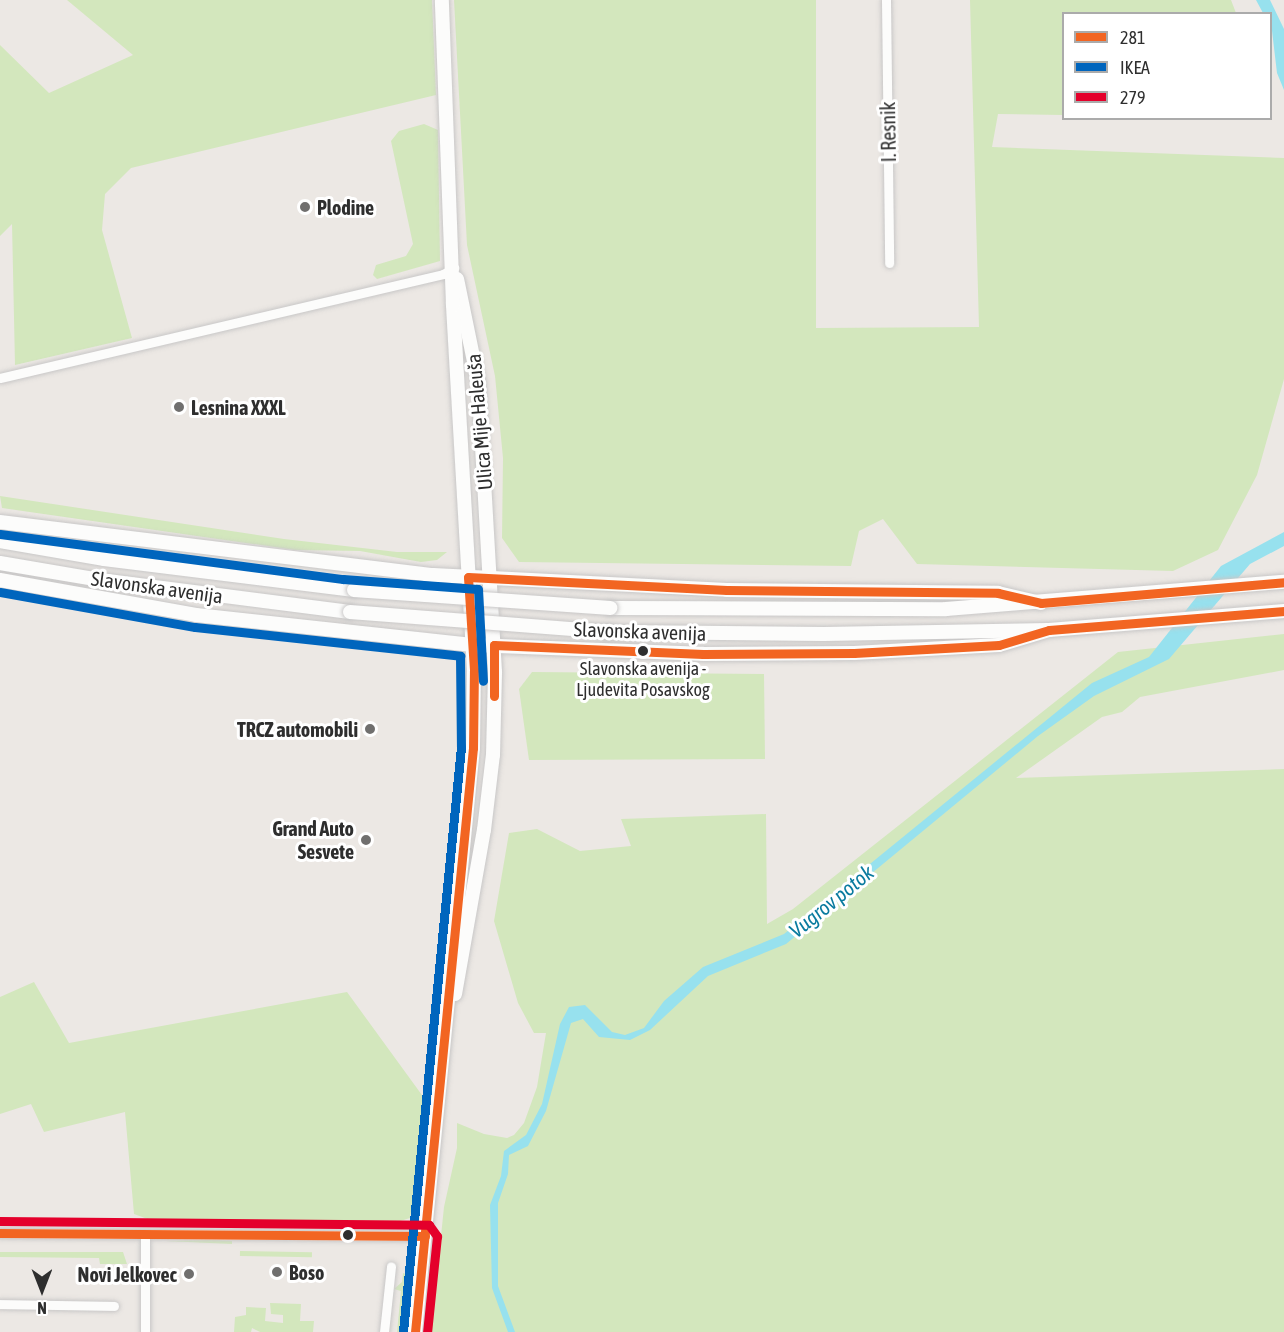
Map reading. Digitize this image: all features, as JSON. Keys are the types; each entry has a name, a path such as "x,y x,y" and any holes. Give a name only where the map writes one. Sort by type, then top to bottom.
{"main road":[{"name":"Ulica Mije Haleuša","path":"442,0 472,645 473,748 447,1020"},
{"name":"Ulica Mije Haleuša","path":"447,1020 460,978 484,830 493,755 494,645 478,381 454,268"},
{"path":"0,522 345,567 468,577 727,590 998,593 1041,603"},
{"name":"Slavonska avenija","path":"0,541 115,561 354,590 610,608 805,611 1041,603 1280,583"},
{"name":"Slavonska avenija","path":"0,563 100,580 350,612 608,632 824,634 1049,630 1146,625 1284,611"},
{"path":"0,580 196,615 472,645 703,654 854,653 999,645 1049,630"},
{"path":"415,1332 447,1020"}],"street":[{"name":"I. Resnik","path":"886,0 888,263"},
{"path":"0,378 443,274 454,268"},
{"path":"0,1233 425,1236"},
{"path":"145,1234 145,1332"},
{"path":"384,1332 391,1266"},
{"path":"0,1304 114,1306"}],"green space":[{"path":"67,0 432,0 436,95 131,168 105,194 102,230 132,338 15,365 12,224 0,236 0,45 49,93 133,55"},
{"path":"454,0 816,0 816,328 979,327 970,0 1231,0 1236,12 1062,12 1062,115 998,114 992,147 1284,158 1284,379 1257,475 1218,550 1173,571 917,564 883,519 859,531 851,566 519,562 502,538 503,458 495,376 467,245"},
{"path":"424,124 438,130 440,261 377,279 373,275 376,265 406,256 413,244 391,141 399,131"},
{"path":"0,496 284,539 397,552 447,552 437,560 421,562 360,551 295,550 2,508"},
{"path":"1284,634 1284,670 1140,697 1122,712 1102,717 1016,778 1284,769 1284,1332 431,1332 444,1207 457,1148 457,1123 484,1134 507,1138 514,1135 524,1123 537,1087 546,1033 534,1033 518,1003 494,921 509,833 537,829 580,851 631,846 621,819 766,814 767,924 793,909 1118,652"},
{"path":"532,672 764,674 765,759 529,760 519,689"},
{"path":"34,982 69,1043 347,992 427,1102 410,1218 384,1226 164,1225 134,1214 125,1112 44,1132 31,1104 0,1114 0,997"},
{"path":"165,1241 232,1241 232,1244"},
{"path":"240,1251 312,1252 312,1257 240,1256"},
{"path":"0,1252 123,1252 127,1264 100,1264 99,1258 0,1257"},
{"path":"403,1273 406,1274 400,1332 397,1332 401,1291 394,1289 402,1282"},
{"path":"270,1303 301,1304 300,1321 314,1321 313,1332 260,1332 252,1328 251,1332 234,1332 235,1317 246,1315 246,1307 266,1308 265,1321 283,1323 283,1315 271,1314"}],"water":[{"path":"1256,0 1270,0 1284,29 1284,90 1277,73 1272,12 1262,12"},
{"name":"Vugrov potok","path":"1284,532 1284,546 1250,564 1169,659 1094,696 1038,736 786,944 708,976 650,1030 630,1040 599,1037 583,1019 571,1023 546,1111 528,1146 509,1155 508,1174 498,1203 498,1286 515,1332 508,1332 492,1288 490,1205 501,1176 504,1151 526,1135 542,1104 560,1024 569,1007 585,1005 612,1032 625,1035 644,1028 664,1001 703,967 784,934 1092,683 1149,657 1221,566"}],"transit line":[{"name":"IKEA","path":"0,534 343,579 478,589 483,681"},
{"name":"281","path":"415,1332 473,748 474,670 468,577 727,590 998,593 1041,603 1284,582"},
{"name":"IKEA","path":"0,592 195,627 460,656 461,747 403,1331"},
{"name":"281","path":"494,696 494,645 703,654 854,653 999,645 1049,630 1284,611"},
{"name":"279","path":"0,1221 429,1225 437,1236 427,1332"},
{"name":"281","path":"0,1233 425,1236"}],"place":[{"name":"Plodine","path":"305,207"},
{"name":"Lesnina XXXL","path":"179,407"},
{"name":"Slavonska avenija - Ljudevita Posavskog","path":"643,651"},
{"name":"TRCZ automobili","path":"370,729"},
{"name":"Grand Auto Sesvete","path":"366,840"},
{"name":"Boso","path":"277,1272"},
{"name":"Novi Jelkovec","path":"189,1274"}]}
